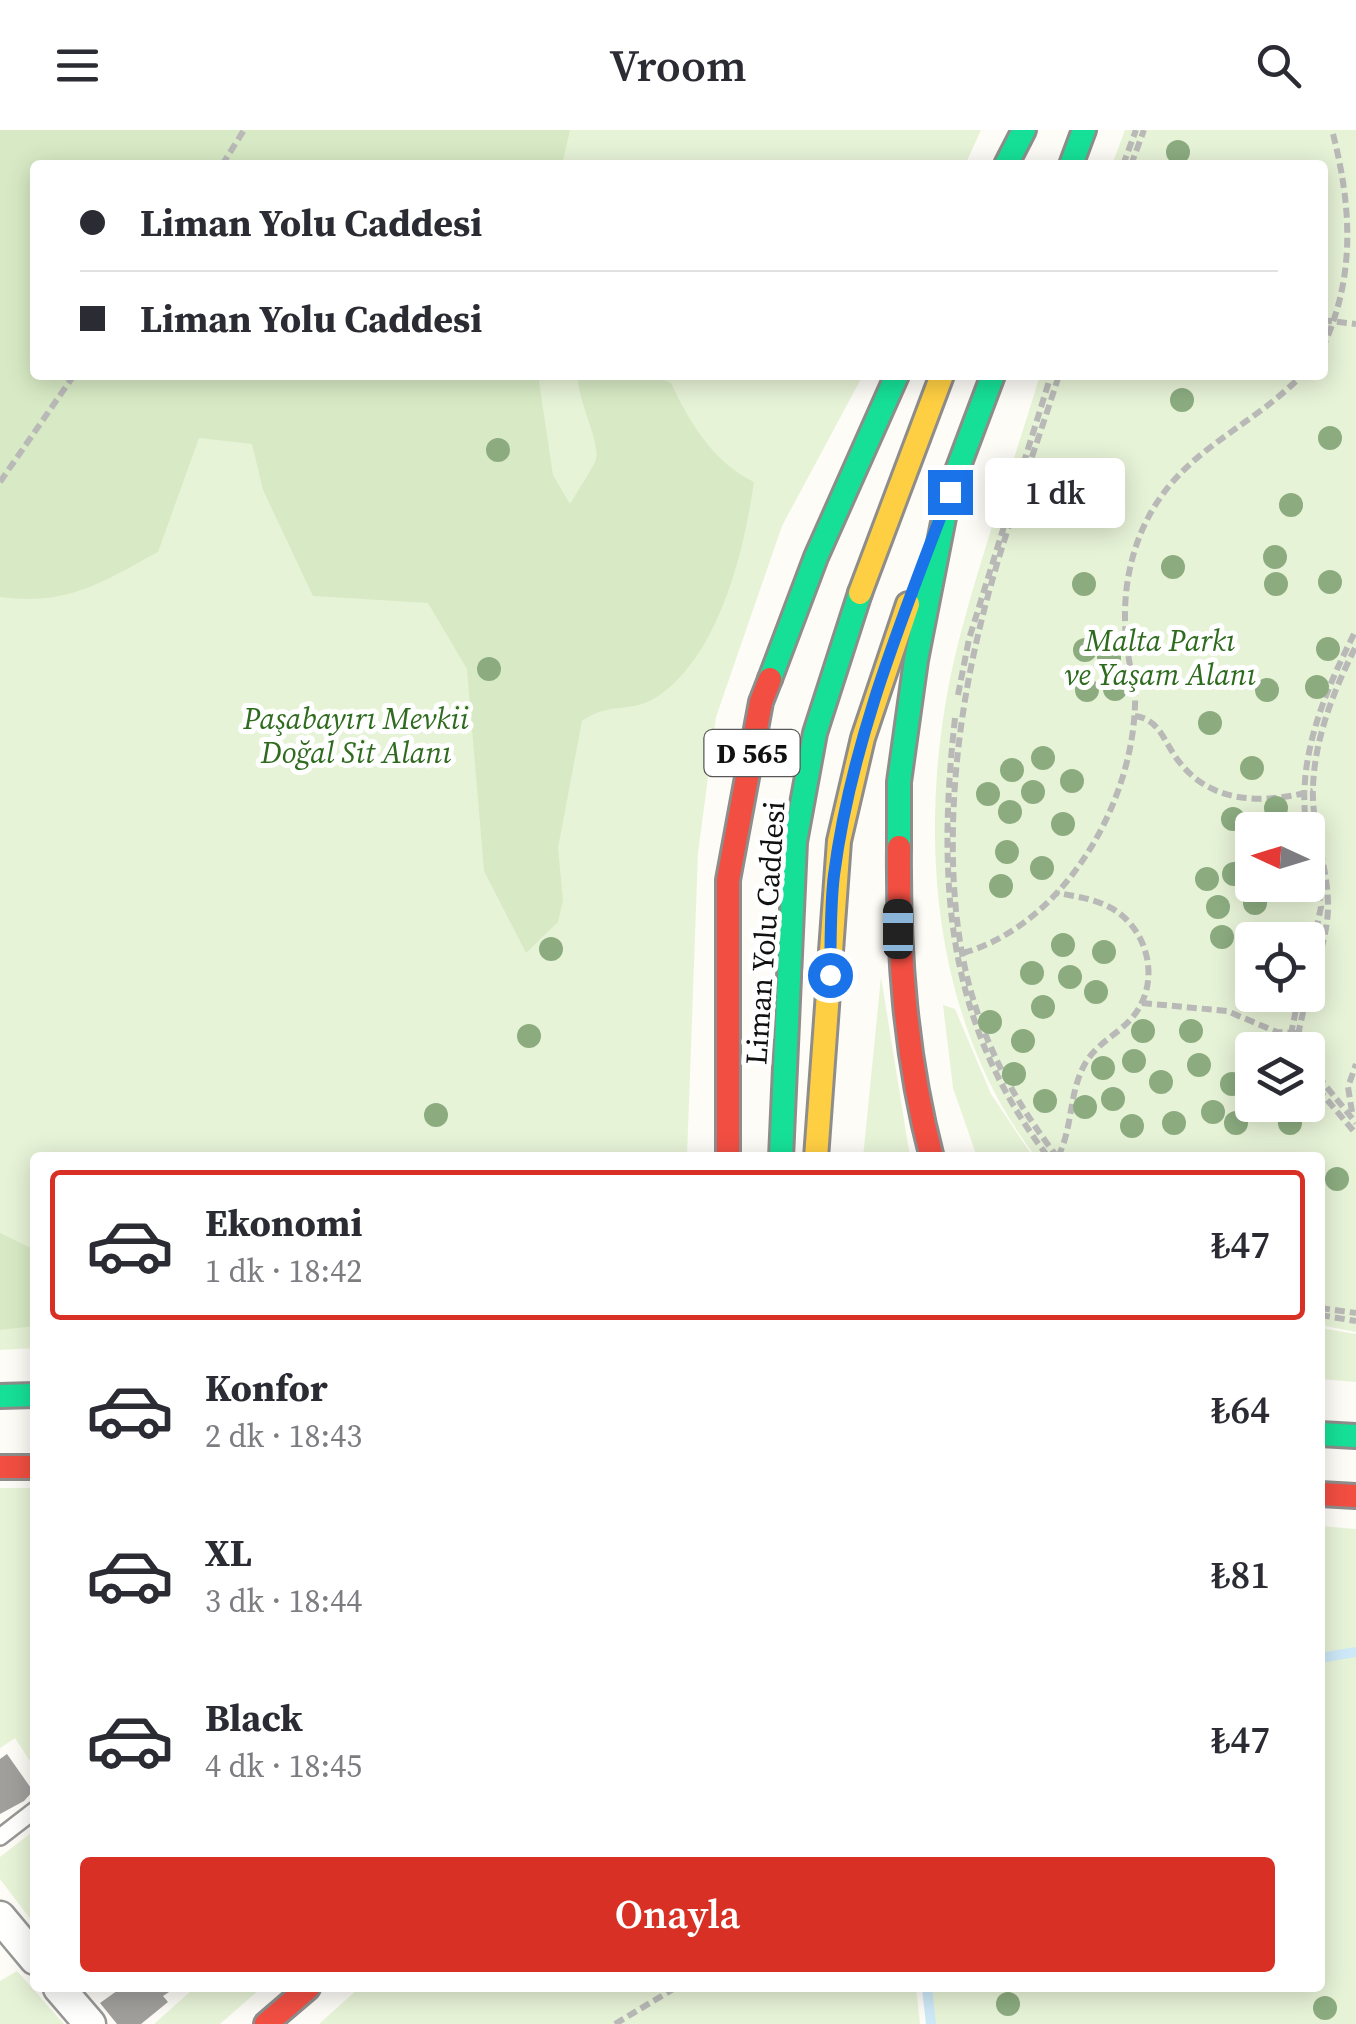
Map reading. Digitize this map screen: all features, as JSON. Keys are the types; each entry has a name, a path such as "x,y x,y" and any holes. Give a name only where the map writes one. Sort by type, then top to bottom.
{"main road":[{"path":"1009,160 1024,130"},
{"path":"1022,160 1033,130"},
{"path":"1073,160 1084,130"},
{"name":"D 565","path":"728,1152 728,880 762,702 816,557 895,380"},
{"name":"Liman Yolu Caddesi","path":"781,1152 795,842 815,733 848,626 940,380"},
{"path":"817,1152 825,1101 834,875 876,689 991,380"},
{"path":"930,1152 913,1087 898,929 898,782 916,660 950,492"},
{"path":"0,1396 30,1396"},
{"path":"1325,1432 1351,1436"},
{"path":"0,1467 30,1466"},
{"path":"1325,1494 1356,1496"},
{"path":"266,2024 303,1992"}],"street":[{"path":"0,1917 30,1952"},
{"path":"63,1992 90,2024"}],"lane":[{"path":"0,1837 30,1814"}],"path":[{"path":"225,160 244,130"},
{"path":"1125,160 1136,130"},
{"path":"1133,160 1144,130"},
{"path":"1328,339 1338,322 1350,272 1352,222 1332,130"},
{"path":"1328,321 1356,324"},
{"path":"0,482 71,380"},
{"path":"1045,1152 1002,1088 967,1006 956,962 947,830 955,718 969,639 1049,380"},
{"path":"1055,1152 1008,1085 974,1003 962,954 954,830 964,704 976,641 1056,380"},
{"path":"962,954 991,946 1057,892 1100,828 1126,766 1134,716 1125,598 1145,524 1174,478 1194,457 1277,400 1297,380"},
{"path":"1308,812 1313,731 1356,630"},
{"path":"1325,935 1328,907 1309,792 1320,733 1356,646"},
{"path":"1134,716 1150,720 1187,772 1224,794 1266,801 1309,792"},
{"path":"1057,892 1102,904 1125,918 1136,930 1148,959 1149,976 1142,1003 1132,1018 1088,1058 1075,1089 1070,1132 1060,1152"},
{"path":"1142,1003 1228,1011 1278,1032"},
{"path":"1356,1064 1348,1087 1356,1123"},
{"path":"1325,1085 1356,1123"},
{"path":"1325,1097 1356,1134"},
{"path":"1325,1309 1356,1317"},
{"path":"1325,1315 1356,1317"},
{"path":"615,2024 669,1992"}],"green space":[{"name":"Paşabayırı Mevkii Doğal Sit Alanı","path":"0,130 981,130 967,160 30,160 30,380 860,380 782,526 716,717 698,853 687,1152 30,1152 30,1348 0,1350"},
{"path":"0,130 570,130 563,160 30,160 30,380 539,380 553,475 570,504 597,455 579,380 664,380 671,383 686,413 715,452 754,482 736,568 699,653 681,676 650,701 603,711 582,721 558,848 563,900 558,922 526,953 484,871 467,669 428,603 313,596 263,490 252,444 199,438 158,552 101,582 64,595 0,597"},
{"name":"Malta Parkı ve Yaşam Alanı","path":"1125,130 1356,130 1356,1332 1325,1326 1325,1152 1033,1152 999,1101 971,1039 951,975 940,907 935,839 937,770 960,636 1038,380 1328,380 1328,160 1114,160"},
{"path":"881,977 909,1152 864,1152"},
{"path":"943,1005 955,1009 991,1094 1030,1152 975,1152 953,1088"},
{"path":"0,1233 30,1248 30,1327 0,1330"},
{"path":"1325,1329 1356,1334 1356,1382 1325,1379"},
{"path":"0,1488 30,1488 30,1761 15,1738 0,1748"},
{"path":"1325,1526 1356,1529 1356,2024 932,2024 929,1992 1325,1992"},
{"path":"30,1834 30,1918 0,1879 0,1857"},
{"path":"17,1971 30,1986 30,1992 36,1992 64,2024 0,2024 0,1981"},
{"path":"190,1992 256,1992 220,2024 154,2024"},
{"path":"355,1992 916,1992 920,2024 319,2024"}],"building":[{"path":"7,1754 30,1787 30,1794 0,1814 0,1759"},
{"path":"115,1992 169,1992 163,1996 168,2002 141,2024 117,2024 100,2003"}],"waterway":[{"path":"1325,1657 1356,1652"},
{"path":"927,1992 931,2024"}],"traffic: fast":[{"path":"1009,160 1024,130"},
{"path":"1073,160 1084,130"},
{"path":"770,679 816,557 895,380"},
{"path":"899,847 899,782 916,660 949,492 991,380"},
{"path":"781,1152 795,842 815,733 860,593"},
{"path":"0,1396 30,1395"},
{"path":"1325,1434 1356,1436"}],"traffic: slow":[{"path":"860,593 940,380"},
{"path":"816,1152 839,841 863,738 908,604"}],"traffic: jam":[{"path":"728,1152 728,880 761,702 770,679"},
{"path":"899,847 905,1004 915,1081 931,1152"},
{"path":"0,1467 30,1467"},
{"path":"1325,1494 1356,1496"},
{"path":"266,2024 303,1992"}],"route":[{"path":"830,975 834,875 876,689 950,492"}]}
